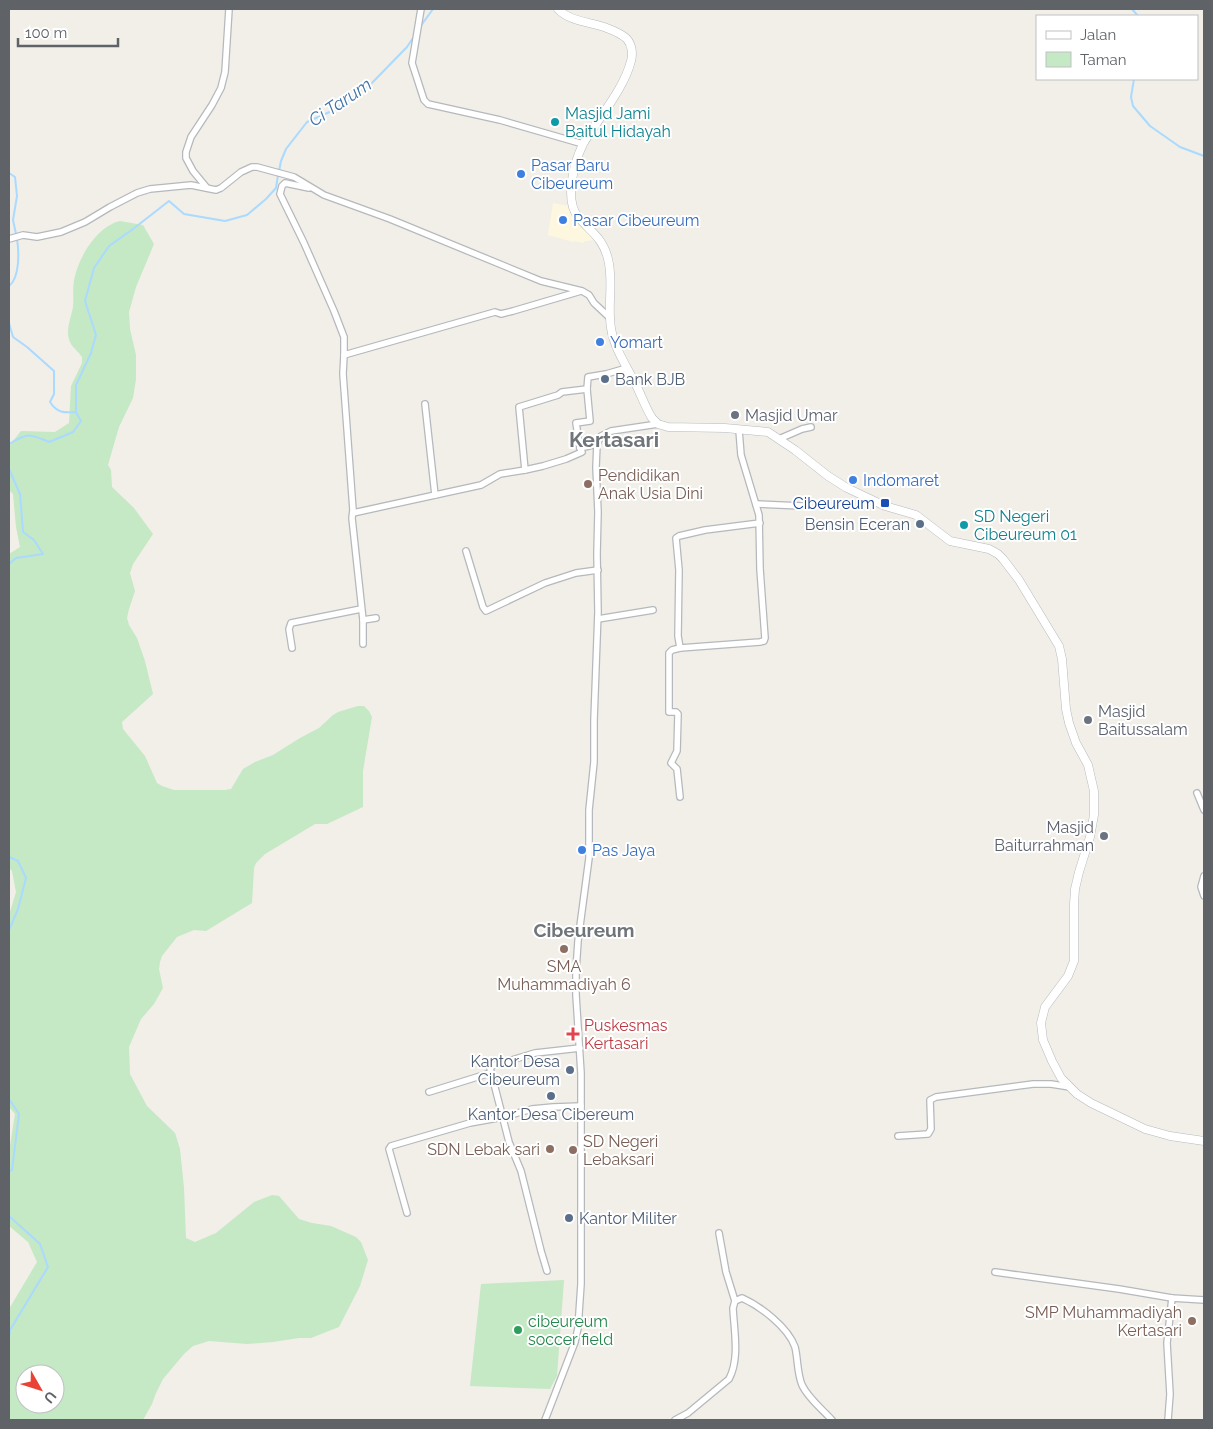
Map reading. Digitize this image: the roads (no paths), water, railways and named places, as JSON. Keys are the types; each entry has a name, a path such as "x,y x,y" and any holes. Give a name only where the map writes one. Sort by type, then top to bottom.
{"main road":[{"path":"558,9 563,14 573,18 622,34 627,38 632,52 631,61 617,92 583,144 576,159 571,185 573,207 582,221 602,242 608,258 610,318 613,336 649,413 658,424 674,427 707,427 768,432 847,488 885,506 916,515 950,541 989,549 998,554 1019,580 1059,646 1069,723 1076,743 1088,765 1094,791 1094,815 1090,836 1078,872 1074,904 1074,961 1068,976 1045,1007 1041,1023 1043,1040 1061,1078 1091,1103 1145,1129 1204,1142"}],"street":[{"path":"207,188 193,171 186,158 186,152 191,137 209,111 221,88 225,72 229,9"},
{"path":"421,9 412,63 424,100 428,104 500,120 583,144"},
{"path":"10,238 23,235 37,237 61,232 85,222 137,193 150,189 191,185 216,190 252,167 294,177 324,195 390,219 541,281 582,291 589,295 594,303 610,318"},
{"path":"311,188 285,183 280,194 304,243 344,337 343,374 352,518 363,620 363,644"},
{"path":"344,355 495,312 501,314 582,291"},
{"path":"353,513 481,485 500,474 525,470 580,454 582,452 576,423 590,421 587,389 588,377 627,368"},
{"path":"525,470 519,407 558,395 562,392 587,389"},
{"path":"425,404 435,495"},
{"path":"545,1420 575,1342 578,1328 581,1284 581,1106 576,972 588,858 589,810 594,762 598,619 597,444 601,436 610,431 658,424"},
{"path":"779,439 811,427"},
{"path":"680,797 676,769 671,763 677,753 678,714 669,711 669,653 680,648 760,642 764,641 765,638 760,569 760,523 741,455 739,430"},
{"path":"580,448 597,444"},
{"path":"756,504 802,506"},
{"path":"680,648 678,636 679,570 676,538 705,530 760,523"},
{"path":"466,551 483,607 486,611 545,583 576,573 598,570"},
{"path":"292,648 289,629 291,623 361,609"},
{"path":"598,619 653,610"},
{"path":"363,620 376,618"},
{"path":"1197,793 1204,810"},
{"path":"1204,876 1201,885 1204,896"},
{"path":"547,1271 521,1171 509,1142 490,1068 535,1052 580,1048"},
{"path":"429,1092 490,1073"},
{"path":"898,1136 928,1134 931,1129 930,1100 936,1096 1033,1084 1070,1087"},
{"path":"408,1213 390,1147 470,1123 541,1107 581,1106"},
{"path":"675,1420 688,1413 707,1398 729,1380 732,1374 735,1352 733,1308 735,1301 726,1272 719,1233"},
{"path":"995,1272 1172,1298 1204,1300"},
{"path":"735,1301 742,1298 754,1302 781,1327 794,1346 803,1387 832,1420"},
{"path":"1168,1420 1170,1394 1167,1343 1172,1298"}],"waterway":[{"name":"Ci Tarum","path":"420,27 433,9"},
{"path":"1132,9 1137,15"},
{"name":"Ci Tarum","path":"279,171 286,149 307,122 334,110 369,86 407,47 415,35"},
{"path":"1134,80 1131,97 1133,106 1150,126 1180,147 1204,156"},
{"path":"9,173 15,177 17,196 13,220 16,234"},
{"name":"Ci Tarum","path":"9,446 15,440 28,435 49,442 73,432 81,421 76,412 76,385 91,353 96,335 85,301 94,268 109,246 169,201 184,214 225,221 247,215 276,188 278,175"},
{"path":"9,286 13,282 17,271 17,239"},
{"path":"9,323 13,337 54,371 54,394 50,402 53,406 61,412 76,412"},
{"name":"Ci Tarum","path":"9,469 20,494 23,532 34,540 43,554 16,558 9,564"},
{"name":"Ci Tarum","path":"9,857 18,861 26,878 18,909 9,930"},
{"name":"Ci Tarum","path":"9,1099 19,1114 12,1170 9,1172"},
{"name":"Ci Tarum","path":"9,1216 40,1244 48,1267 10,1330 9,1336"}],"place":[{"name":"Masjid Jami Baitul Hidayah","path":"555,122"},
{"name":"Pasar Baru Cibeureum","path":"521,174"},
{"name":"Pasar Cibeureum","path":"563,220"},
{"name":"Yomart","path":"600,342"},
{"name":"Bank BJB","path":"605,379"},
{"name":"Masjid Umar","path":"735,415"},
{"name":"Indomaret","path":"853,480"},
{"name":"Pendidikan Anak Usia Dini","path":"588,484"},
{"name":"Cibeureum","path":"885,503"},
{"name":"Bensin Eceran","path":"920,524"},
{"name":"SD Negeri Cibeureum 01","path":"964,525"},
{"name":"Masjid Baitussalam","path":"1088,720"},
{"name":"Masjid Baiturrahman","path":"1104,836"},
{"name":"Pas Jaya","path":"582,850"},
{"name":"SMA Muhammadiyah 6","path":"564,949"},
{"name":"Puskesmas Kertasari","path":"573,1034"},
{"name":"Kantor Desa Cibeureum","path":"570,1070"},
{"name":"Kantor Desa Cibereum","path":"551,1096"},
{"name":"SDN Lebak sari","path":"550,1149"},
{"name":"SD Negeri Lebaksari","path":"573,1150"},
{"name":"Kantor Militer","path":"569,1218"},
{"name":"SMP Muhammadiyah Kertasari","path":"1192,1321"},
{"name":"cibeureum soccer field","path":"518,1330"}],"district":[{"name":"Kertasari","path":"614,439"},
{"name":"Cibeureum","path":"584,930"}]}
